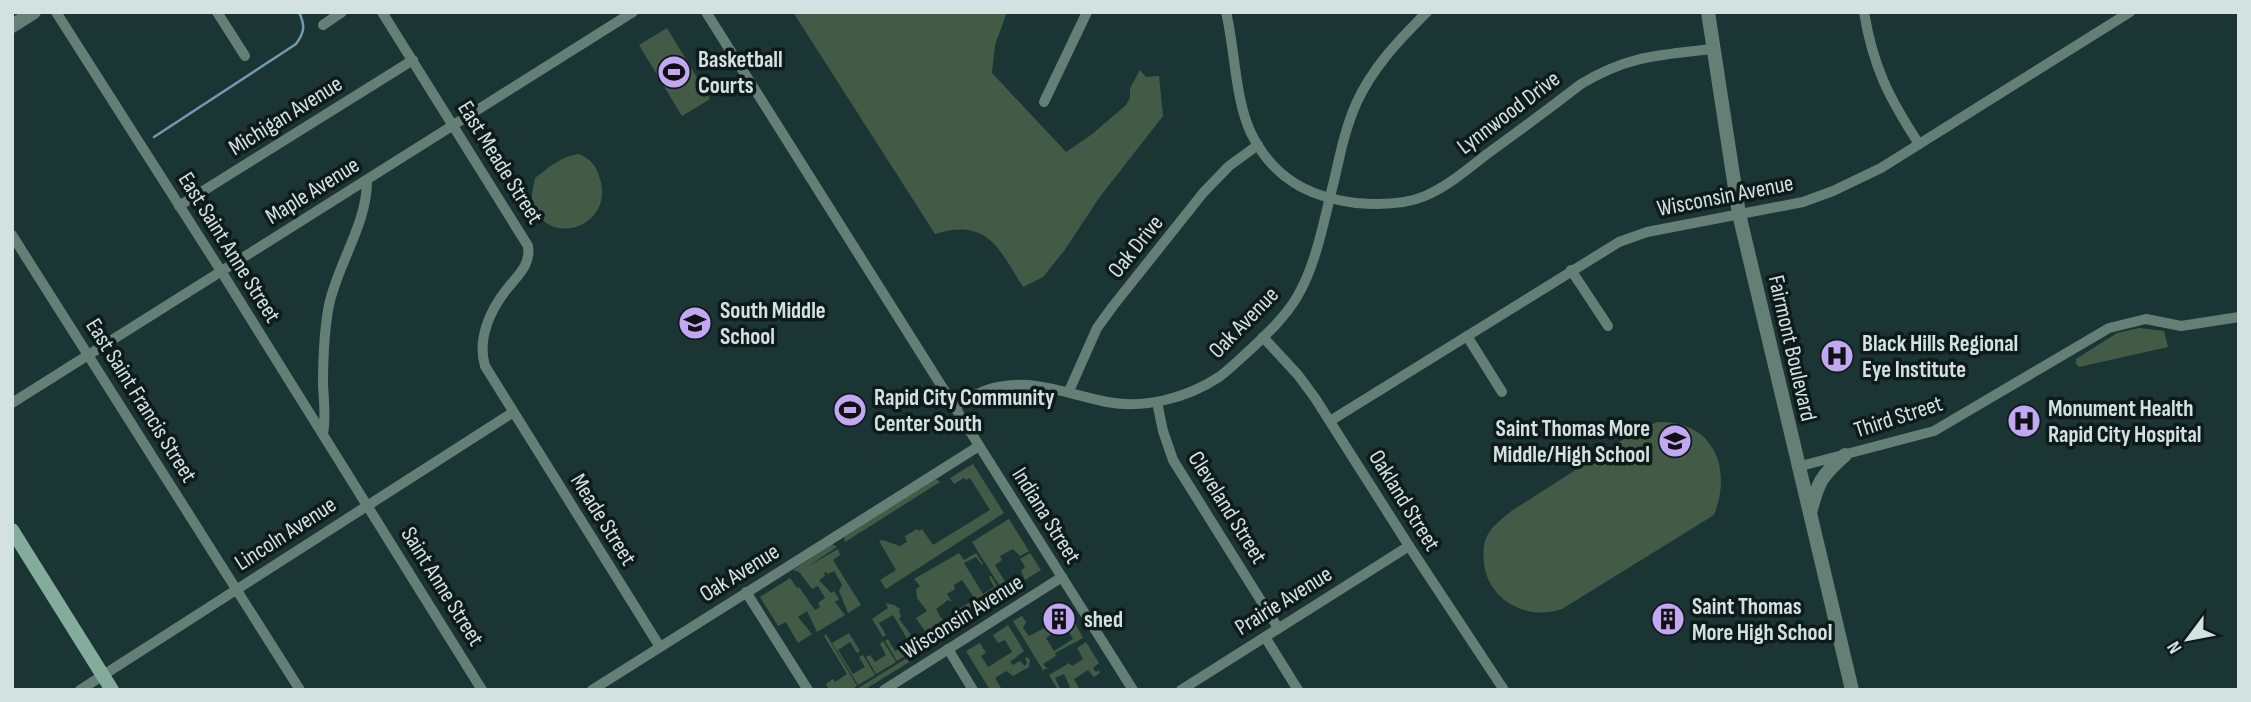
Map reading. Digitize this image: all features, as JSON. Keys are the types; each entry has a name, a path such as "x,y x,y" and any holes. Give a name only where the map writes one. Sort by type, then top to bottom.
{"main road":[{"path":"12,530 112,690"}],"street":[{"path":"12,26 34,12"},
{"name":"East Saint Anne Street","path":"55,12 367,505"},
{"path":"217,12 245,56"},
{"path":"323,25 342,12"},
{"name":"East Meade Street","path":"382,12 528,246 526,267 498,301 482,344 485,366 512,413"},
{"name":"Maple Avenue","path":"12,403 633,12"},
{"name":"Indiana Street","path":"706,12 1133,690"},
{"path":"1044,102 1087,12"},
{"path":"1226,12 1244,112 1258,145 1278,171 1305,191 1329,200"},
{"name":"Oak Avenue","path":"954,407 977,394 998,387 1038,384 1108,402 1135,405 1177,397 1219,377 1287,311 1301,288 1310,267 1348,124 1357,101 1377,66 1427,12"},
{"name":"Fairmont Boulevard","path":"1708,12 1739,214 1852,690"},
{"path":"1864,12 1878,71 1898,111 1919,144"},
{"name":"Wisconsin Avenue","path":"1330,421 1571,270 1629,238 1647,232 1802,202 1833,191 1881,168 2130,12"},
{"name":"Lynnwood Drive","path":"1329,200 1388,204 1425,196 1453,180 1601,72 1648,56 1713,49"},
{"name":"Michigan Avenue","path":"180,206 413,60"},
{"name":"Oak Drive","path":"1069,391 1083,356 1105,317 1203,193 1229,166 1258,145"},
{"path":"323,434 326,418 323,388 324,340 329,306 336,280 365,207 367,181"},
{"name":"East Saint Francis Street","path":"12,235 300,690"},
{"path":"1571,270 1608,326"},
{"name":"Third Street","path":"1797,467 1934,431 2109,328 2146,319 2181,326 2239,317"},
{"path":"1466,336 1502,392"},
{"name":"Oakland Street","path":"1263,337 1298,375 1330,421 1504,690"},
{"name":"Cleveland Street","path":"1157,401 1173,460 1278,628"},
{"name":"Lincoln Avenue","path":"80,690 512,413"},
{"name":"Meade Street","path":"512,413 660,647"},
{"name":"Oak Avenue","path":"592,690 979,446"},
{"path":"1809,517 1818,484 1827,471 1845,455"},
{"name":"Saint Anne Street","path":"367,505 482,690"},
{"name":"Prairie Avenue","path":"1181,690 1409,546"},
{"name":"Wisconsin Avenue","path":"884,690 1062,577"},
{"path":"746,592 808,690"},
{"path":"1265,636 1298,690"},
{"path":"948,649 973,690"}],"green space":[{"path":"793,12 1007,12 995,45 992,73 1066,152 1126,105 1130,98 1130,88 1140,70 1146,77 1159,76 1163,116 1099,198 1043,277 1023,287 998,249 979,233 953,230 935,234"},
{"name":"Basketball Courts","path":"667,28 710,99 682,116 639,45"},
{"path":"579,154 596,169 602,198 597,211 588,221 577,227 564,229 552,226 541,218 533,205 535,178 561,160"},
{"path":"2139,328 2164,331 2168,347 2079,367 2076,364 2076,359 2117,333"},
{"path":"1657,422 1676,423 1692,429 1705,438 1714,450 1721,480 1714,515 1562,609 1549,612 1523,610 1501,597 1487,576 1483,553 1489,532 1494,526 1510,512 1630,435"},
{"path":"973,464 1004,513 886,589 880,580 896,570 879,541 900,546 907,542 905,536 922,529 933,545 990,510 970,478 964,478 954,484 950,478"},
{"path":"936,479 940,482 845,542 844,537"},
{"path":"1009,519 1029,551 1020,556 1013,549 1000,556 1002,560 995,565 1010,590 1004,593 972,542"},
{"path":"832,544 837,547 807,567 838,549 840,555 833,560 861,605 848,613 839,591 842,585 834,571 824,573 825,576 819,580 831,593 834,591 839,599 835,602 845,615 817,632 807,611 798,617 812,634 798,643 786,622 778,626 760,597 790,578 815,610 820,607 818,603 825,598 818,586 812,589 799,572 793,570"},
{"path":"959,553 964,560 976,553 983,564 976,557 964,563 983,594 994,587 989,577 991,576 1003,595 957,623 952,616 956,613 954,609 957,610 975,599 962,580 947,594 952,602 948,600 936,609 943,621 946,619 951,627 924,644 921,637 925,631 916,618 927,611 917,598 916,589 920,586 914,579"},
{"path":"1030,553 1041,570 1025,580 1021,571 1025,567 1020,559"},
{"path":"886,603 900,609 899,619 914,639 917,637 923,645 897,661 885,641 888,639 895,651 909,642 893,615 879,623 886,635 883,637 872,619 888,608"},
{"path":"1069,615 1071,619 1046,638 1054,651 1073,639 1067,628 1075,623 1083,638 1055,653 1056,656 1043,664 1048,669 1044,669 1044,672 1013,621 1022,616 1026,622 1023,628 1029,636"},
{"path":"1008,625 1024,651 1010,662 1013,665 1020,661 1025,666 1027,657 1030,660 1029,667 1013,676 1006,671 995,678 1001,688 990,690 966,651 980,643 986,653 981,656 988,667 1012,652 1005,640 998,643 993,635"},
{"path":"849,633 860,651 857,653 850,642 838,650 853,674 865,667 859,657 863,655 875,675 858,685 832,643"},
{"path":"826,634 857,686 851,690 829,690 826,684 847,674 824,636"},
{"path":"883,641 896,662 876,674 866,657 870,655 875,662 886,655 880,644"},
{"path":"1086,642 1099,663 1093,668 1100,673 1094,677 1088,670 1074,679 1080,690 1068,690 1070,687 1064,674 1055,678 1061,690 1058,690 1049,675 1069,663 1072,666 1083,659 1077,648"},
{"path":"925,647 927,651 864,690 855,690"}],"waterway":[{"path":"154,137 296,44 303,28 299,12"}],"place":[{"name":"Basketball Courts","path":"674,72"},
{"name":"South Middle School","path":"695,323"},
{"name":"Black Hills Regional Eye Institute","path":"1837,356"},
{"name":"Rapid City Community Center South","path":"850,410"},
{"name":"Monument Health Rapid City Hospital","path":"2024,421"},
{"name":"Saint Thomas More Middle/High School","path":"1675,441"},
{"name":"shed","path":"1059,619"},
{"name":"Saint Thomas More High School","path":"1668,619"}]}
